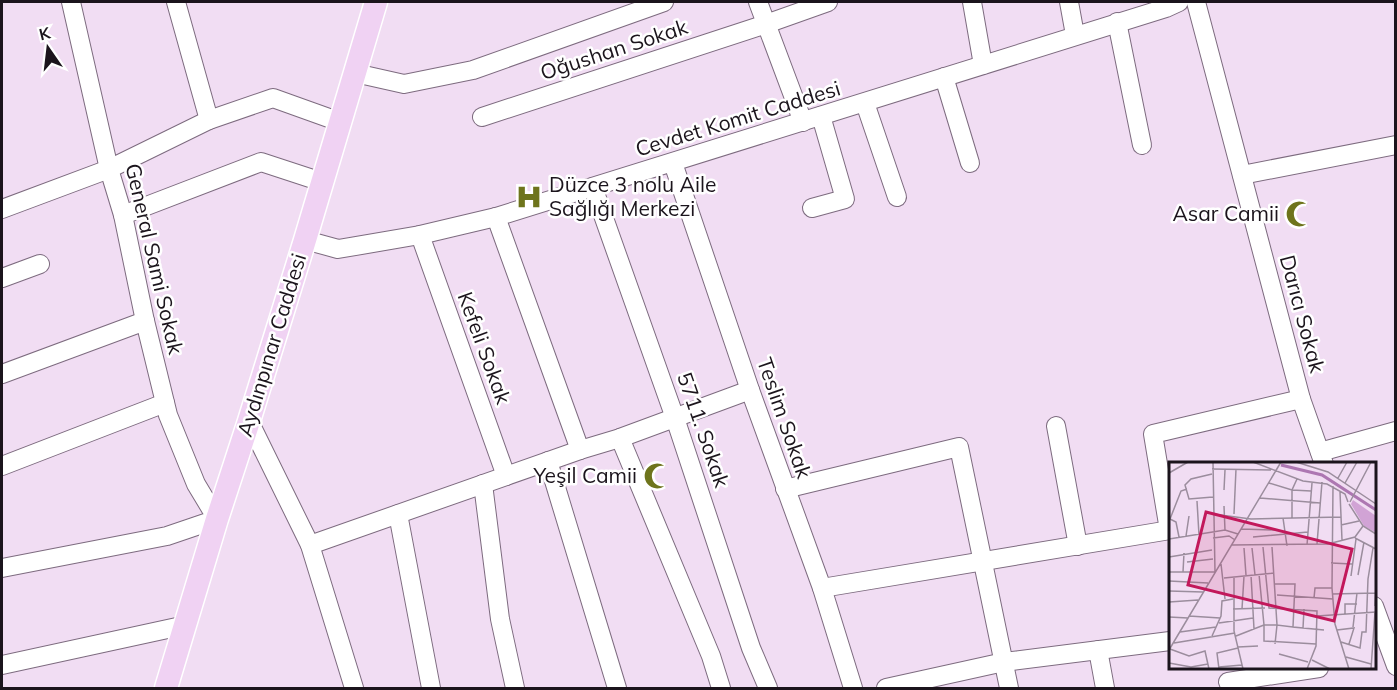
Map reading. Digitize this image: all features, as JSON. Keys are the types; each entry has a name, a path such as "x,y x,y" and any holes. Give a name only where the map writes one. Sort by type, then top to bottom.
{"main road":[{"name":"Aydınpınar Caddesi","path":"166,688 376,2"}],"street":[{"name":"General Sami Sokak","path":"71,2 109,169 123,215 145,321 168,415 196,484 217,519"},
{"path":"176,2 209,120"},
{"path":"355,73 404,84 473,70 664,2"},
{"path":"758,2 803,122"},
{"name":"Oğushan Sokak","path":"483,117 828,2"},
{"path":"972,2 983,65"},
{"path":"1069,2 1075,35"},
{"name":"Cevdet Komit Caddesi","path":"305,240 338,249 420,235 496,217 865,103 1179,2"},
{"name":"Darıcı Sokak","path":"1196,2 1301,399 1322,458"},
{"path":"1117,22 1142,145"},
{"path":"944,77 970,163"},
{"path":"2,209 109,169 209,120 273,98 340,122"},
{"path":"865,103 897,197"},
{"path":"812,208 845,199 821,116"},
{"path":"1242,175 1395,145"},
{"path":"123,215 261,162 322,182"},
{"name":"Teslim Sokak","path":"673,163 750,390 822,588 853,688"},
{"name":"5711. Sokak","path":"593,187 675,418 751,648 768,688"},
{"path":"496,217 580,450"},
{"name":"Kefeli Sokak","path":"420,235 506,476"},
{"path":"2,278 40,264"},
{"path":"2,374 145,321"},
{"path":"310,545 620,438 750,390"},
{"path":"1169,524 1153,434 1301,399"},
{"path":"2,466 165,403"},
{"path":"249,421 310,545 354,688"},
{"path":"1056,426 1078,546"},
{"path":"1322,458 1395,431"},
{"path":"620,438 711,656 722,688"},
{"path":"785,489 959,447 1009,688"},
{"path":"548,461 617,688"},
{"path":"483,484 500,619 515,688"},
{"path":"398,514 430,688"},
{"path":"2,568 167,536 217,519"},
{"path":"822,588 1169,530"},
{"path":"1376,612 1395,666"},
{"path":"2,665 186,625"},
{"path":"886,688 1004,662 1169,642"},
{"path":"1098,650 1105,688"},
{"path":"1227,679 1310,669"}],"place":[{"name":"Düzce 3 nolu Aile Sağlığı Merkezi","path":"529,197"},
{"name":"Asar Camii","path":"1299,214"},
{"name":"Yeşil Camii","path":"657,476"}]}
